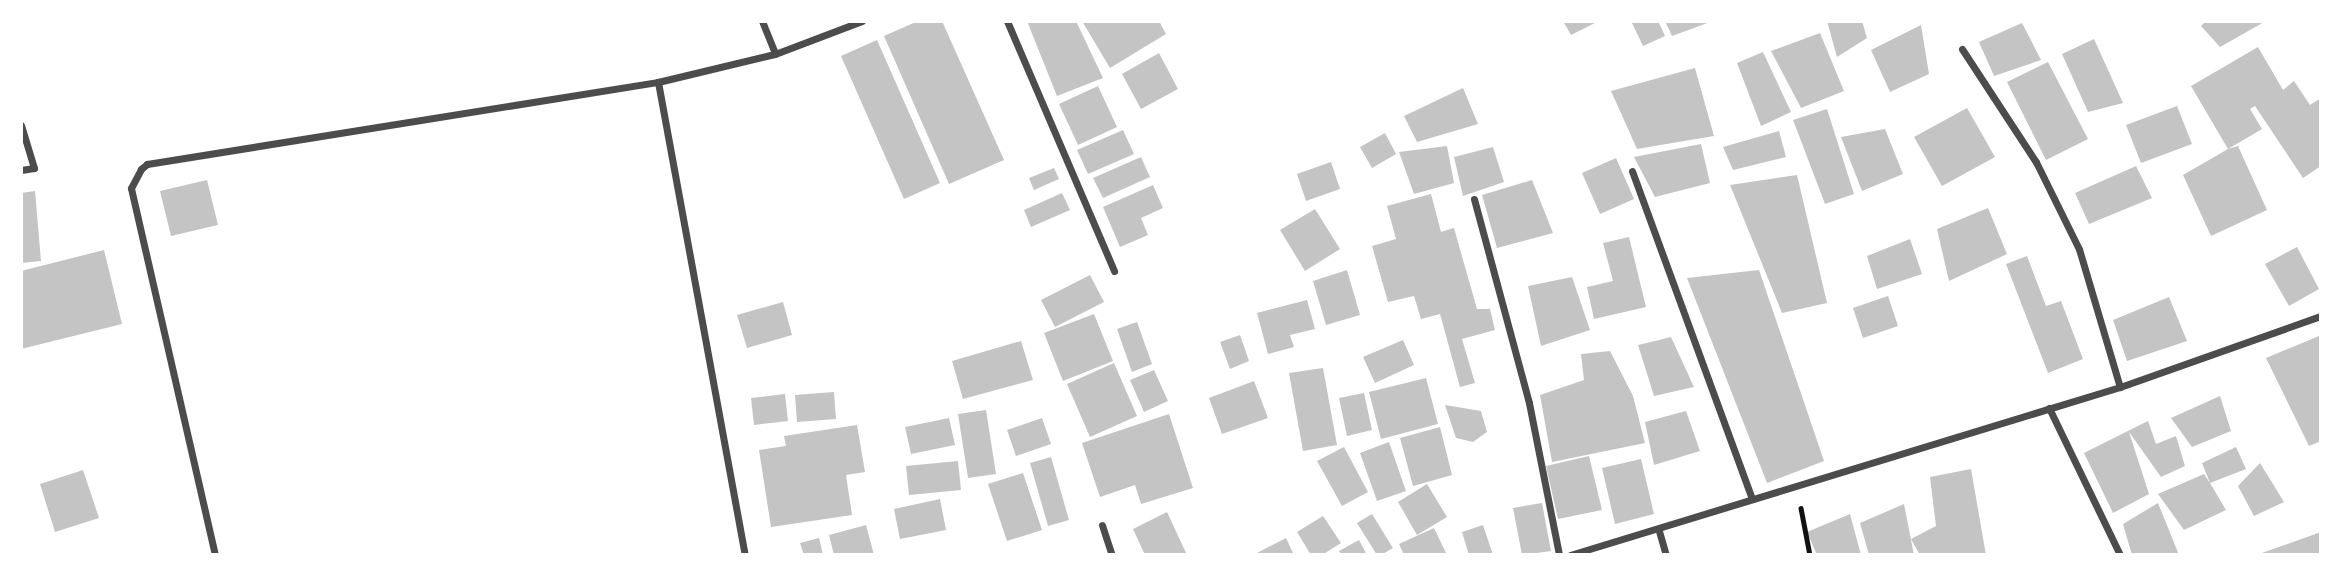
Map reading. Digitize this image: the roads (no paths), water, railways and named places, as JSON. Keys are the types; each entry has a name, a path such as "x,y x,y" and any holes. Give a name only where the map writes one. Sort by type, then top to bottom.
{"street":[{"path":"762,21 775,54"},
{"path":"215,555 131,188 141,169 147,164 658,82 775,54 862,21"},
{"path":"1007,21 1114,271"},
{"path":"1962,48 2036,162 2079,249 2120,387"},
{"path":"658,82 745,555"},
{"path":"21,125 34,168 21,170"},
{"path":"1632,171 1752,499"},
{"path":"1474,199 1529,403 1559,555"},
{"path":"1570,555 1659,531 1752,499 2120,387 2321,316"},
{"path":"2049,408 2120,555"},
{"path":"1102,524 1112,555"},
{"path":"1659,531 1666,555"}]}
